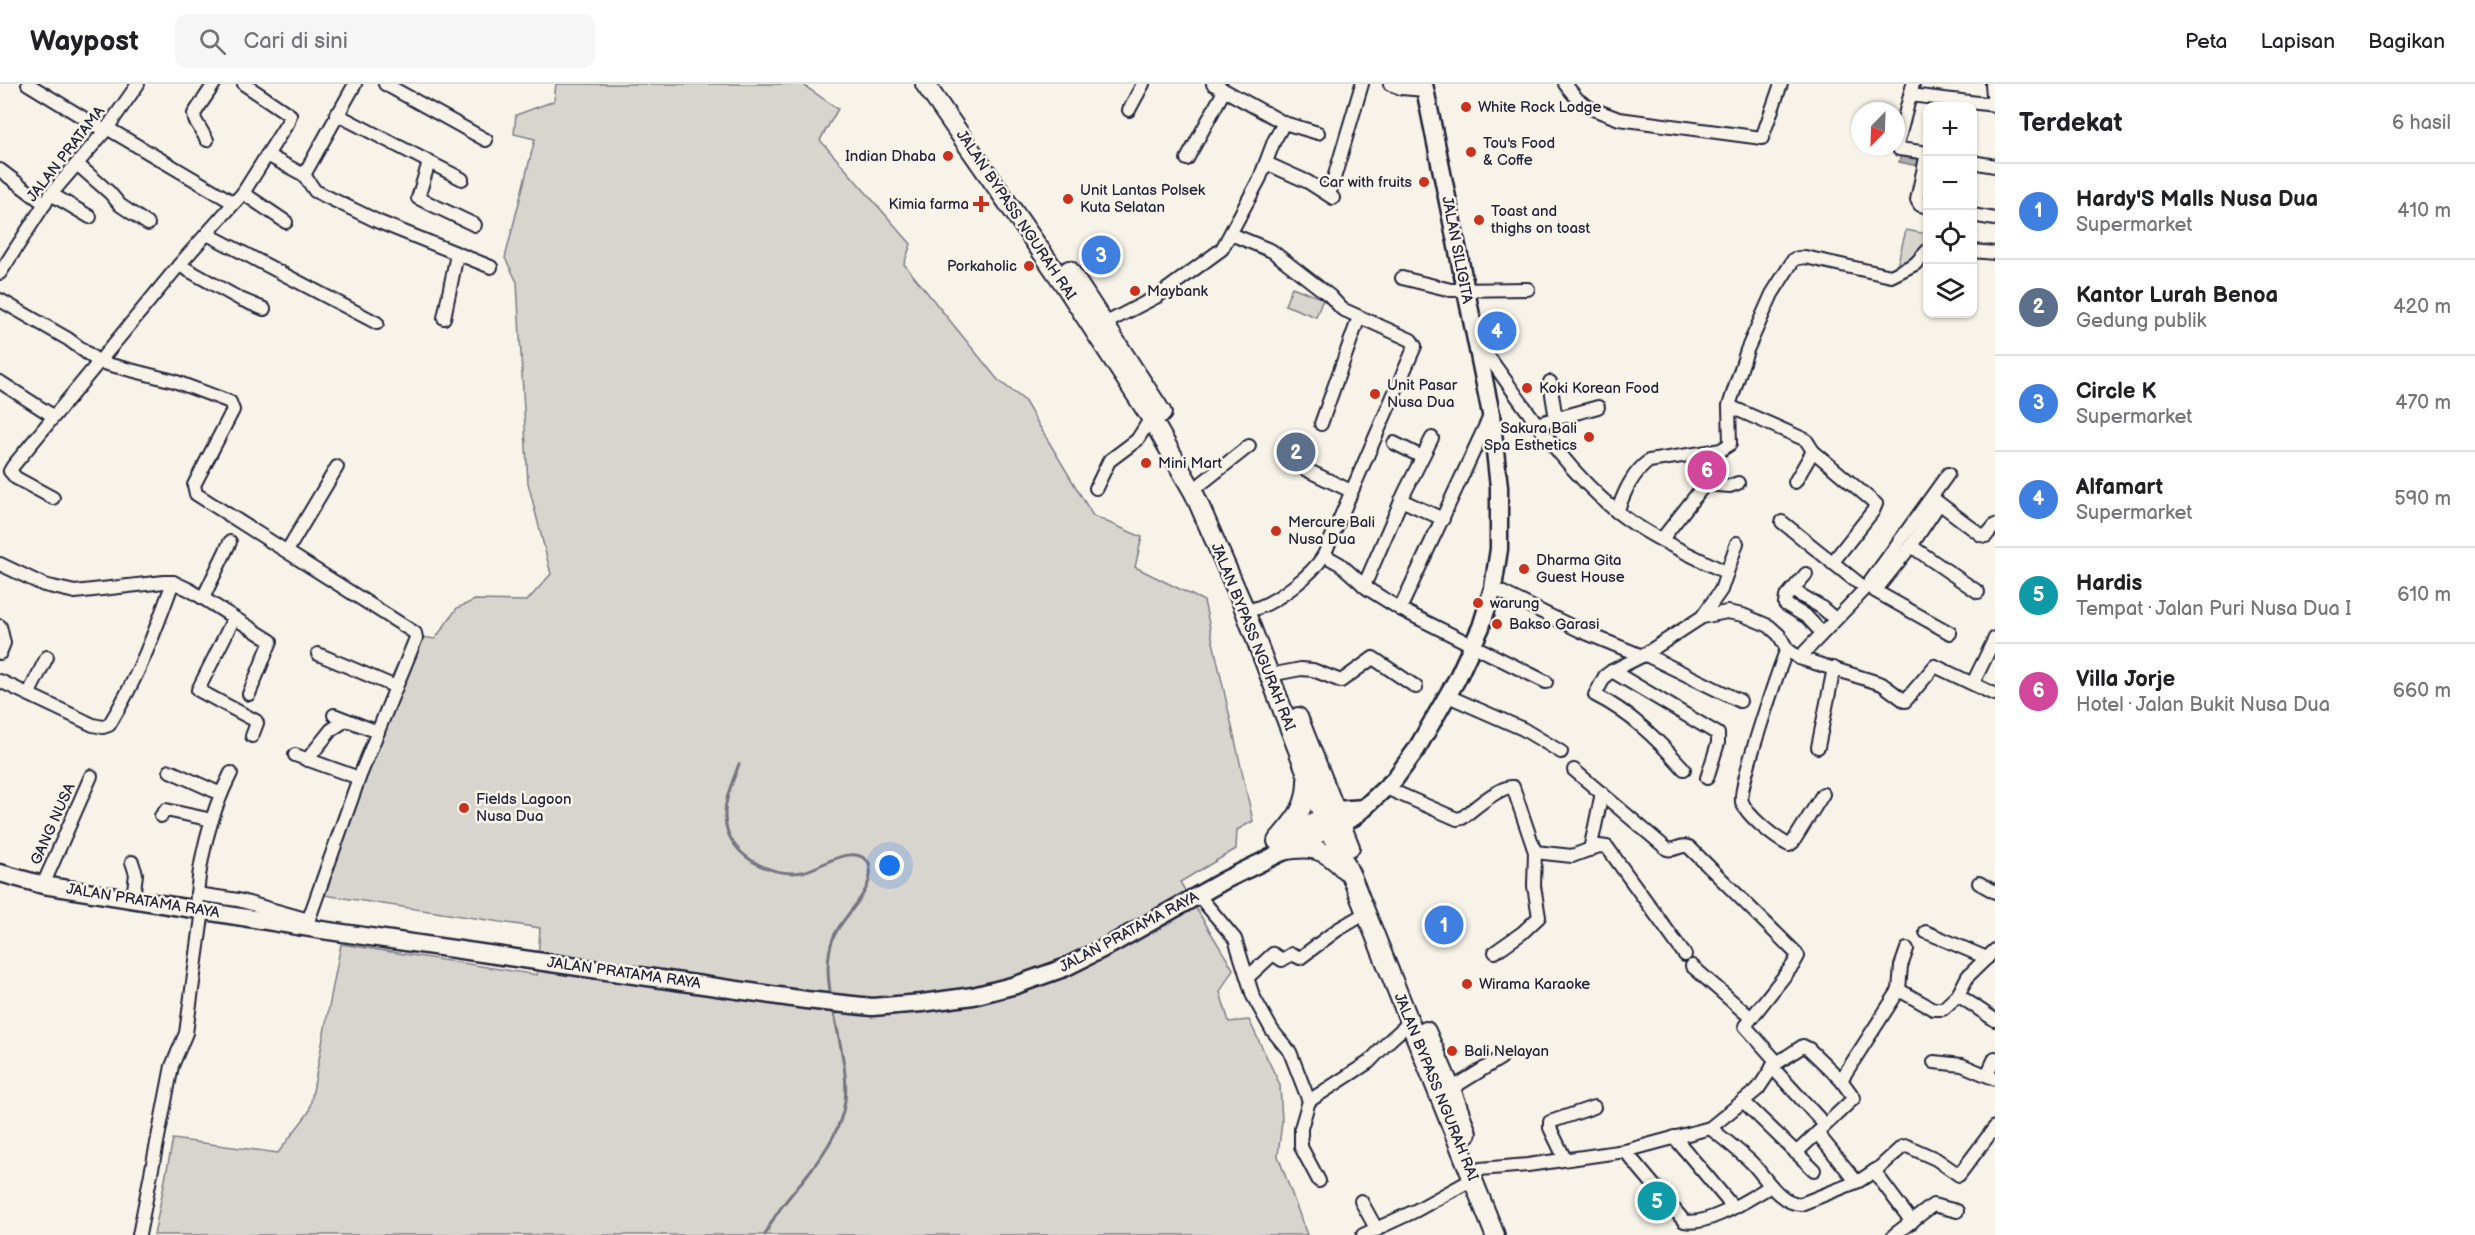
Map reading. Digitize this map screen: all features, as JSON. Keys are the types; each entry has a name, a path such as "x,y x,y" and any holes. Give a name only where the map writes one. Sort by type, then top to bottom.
{"highway":[{"name":"JALAN BYPASS NGURAH RAI","path":"925,84 1066,287 1150,418 1194,493 1242,603 1307,775 1332,820 1451,1089 1508,1235"},
{"name":"JALAN BYPASS NGURAH RAI","path":"940,84 1106,323 1203,483 1280,673 1353,878 1409,1023 1482,1172 1495,1235"},
{"path":"1307,775 1306,801 1279,846 1316,849 1331,856 1353,878"}],"main road":[{"name":"JALAN SILIGITA","path":"1332,820 1354,817 1365,808 1386,788 1416,750 1448,696 1481,627 1492,588 1499,549 1499,487 1491,414 1425,87"},
{"name":"JALAN PRATAMA RAYA","path":"0,873 43,885 199,905 583,968 806,1000 872,1006 922,1004 973,996 1016,985 1064,968 1225,880 1279,846 1332,820"}],"street":[{"path":"28,84 234,203"},
{"name":"JALAN PRATAMA","path":"0,273 48,199 106,129 138,84"},
{"path":"207,140 194,114 214,84"},
{"path":"53,498 16,478 10,471 179,265 243,193 288,122 290,115 243,84"},
{"path":"304,175 336,114 355,84"},
{"path":"385,84 486,140"},
{"path":"1129,110 1143,84"},
{"path":"1266,163 1308,182 1331,196 1362,84"},
{"path":"1390,84 1401,88 1425,87"},
{"path":"1565,84 1578,100 1590,108 1619,119 1762,138 1781,84"},
{"path":"1923,152 1897,148 1912,90 1995,106 1992,84"},
{"path":"1187,159 1219,88 1284,123 1318,133"},
{"path":"336,114 462,179"},
{"path":"1106,323 1131,311 1179,281 1222,249 1284,123"},
{"path":"267,155 304,175 315,191 379,222 491,267"},
{"path":"429,162 418,198 475,225"},
{"path":"1977,163 1995,166"},
{"path":"77,164 120,205 148,224"},
{"path":"0,170 48,199 90,217"},
{"path":"1923,172 1917,200 1923,206"},
{"path":"243,193 286,222"},
{"path":"1977,216 1995,219"},
{"path":"207,234 377,323"},
{"path":"1231,234 1272,251 1330,296 1342,309 1411,340 1415,346 1324,555 1311,572 1266,605 1254,609"},
{"path":"1977,251 1995,253"},
{"path":"444,318 457,254"},
{"path":"1617,512 1625,491 1640,468 1649,461 1721,450 1731,444 1729,406 1747,350 1772,294 1794,259 1805,257 1891,276 1921,263"},
{"path":"179,265 240,299 264,309"},
{"path":"1402,278 1451,290 1465,288 1528,289"},
{"path":"0,300 68,339 99,362 174,381 230,402 233,410 194,485 194,490 205,500 415,633 416,638 360,778 308,923"},
{"path":"1321,424 1359,317"},
{"path":"1476,340 1536,424 1596,493 1617,512 1727,573"},
{"path":"0,382 53,416"},
{"path":"1550,382 1556,419"},
{"path":"1729,406 1802,437 1813,451 1876,504 1873,511 1846,541 1832,563"},
{"path":"1536,424 1598,407"},
{"path":"1400,609 1491,414"},
{"path":"1096,488 1109,461 1137,440 1150,418"},
{"path":"1364,586 1401,500 1432,438"},
{"path":"1394,443 1422,457"},
{"path":"1203,483 1249,446"},
{"path":"1795,482 1813,451"},
{"path":"1292,464 1351,491"},
{"path":"287,551 337,467"},
{"path":"1948,474 1911,546 1875,591 1950,633"},
{"path":"1662,539 1705,484 1730,486 1738,483"},
{"path":"1401,500 1443,519"},
{"path":"1935,501 1981,535 1986,536 1995,525"},
{"path":"1799,658 1865,589 1935,501"},
{"path":"1782,522 1857,582"},
{"path":"203,598 230,542"},
{"path":"1702,617 1721,590 1737,543"},
{"path":"1911,546 1978,591"},
{"path":"1324,555 1340,564 1364,586 1400,609 1546,682"},
{"path":"2,569 44,585 75,592 173,582 203,598 271,642 249,694"},
{"path":"1806,574 1784,600 1785,604 1808,617 1822,633"},
{"path":"0,681 93,725 103,727 109,725 133,685 173,582"},
{"path":"1492,588 1581,631 1643,655 1740,701"},
{"path":"1792,590 1821,607 1835,619"},
{"path":"1684,770 1642,725 1618,707 1595,694 1605,676 1643,655 1702,617 1727,612 1758,620 1779,635 1786,649 1799,658 1882,684 1905,701 1935,666 1994,694"},
{"path":"234,618 198,690 256,721 252,736"},
{"path":"0,626 4,643 0,653"},
{"path":"1973,684 1995,638"},
{"path":"1786,649 1740,794 1741,800 1761,825 1789,845 1822,794"},
{"path":"318,654 396,687"},
{"path":"28,693 46,657"},
{"path":"1280,673 1301,669 1313,670 1341,681 1373,658 1416,687"},
{"path":"1818,747 1834,668"},
{"path":"1612,671 1718,734 1718,744 1707,778"},
{"path":"1448,696 1522,729 1561,752"},
{"path":"360,778 301,757 331,730 340,718 378,732"},
{"path":"1574,770 1666,849 1689,847 1798,956 1744,1026 1775,1065 1856,1181"},
{"path":"170,771 221,794"},
{"path":"139,1235 172,1066 186,1033 199,905 212,820 231,773"},
{"name":"GANG NUSA","path":"43,885 91,776"},
{"path":"1386,788 1457,819 1462,818 1493,795 1508,787 1513,787 1535,852 1534,886 1539,917 1522,933 1495,952"},
{"path":"1590,850 1602,793"},
{"path":"161,816 166,810 212,820"},
{"path":"1535,852 1572,856 1603,846 1610,850 1689,961 1750,1017"},
{"path":"132,862 136,874 133,898"},
{"path":"1979,883 1995,892"},
{"path":"1186,902 1235,939 1253,996 1272,1030 1290,1052 1309,1101 1299,1138 1301,1147 1319,1181"},
{"path":"1248,976 1273,954 1282,960 1292,954 1300,958 1337,930 1366,913"},
{"path":"1899,990 1923,1005 1938,1010 1943,1009 1958,995 1968,976 1991,954 1926,932"},
{"path":"1841,1080 1899,990 1901,966 1907,949"},
{"path":"1958,995 1995,1020"},
{"path":"1309,1101 1370,1062 1409,1023"},
{"path":"1363,1235 1377,1230 1482,1172 1625,1151 1710,1128 1758,1089 1775,1065 1800,1047 1806,1047 1841,1080 1854,1098 1796,1153"},
{"path":"1451,1089 1501,1058"},
{"path":"1934,1062 1962,1065 1991,1077 1995,1058"},
{"path":"1744,1102 1814,1170"},
{"path":"1565,1159 1550,1128 1550,1122 1594,1107"},
{"path":"1710,1128 1758,1169 1771,1186 1791,1202 1801,1204 1856,1181 1874,1171 1902,1147 1907,1146 1936,1159 1959,1175 1995,1128"},
{"path":"1674,1137 1733,1207"},
{"path":"1625,1151 1684,1221 1692,1223 1733,1207 1771,1186"},
{"path":"1874,1171 1912,1222"},
{"path":"1361,1201 1377,1230"},
{"path":"1894,1235 1933,1204 1957,1211"}],"shaded area":[{"path":"556,84 805,84 838,109 820,140 911,244 904,264 998,380 1024,400 1093,516 1142,537 1135,567 1204,601 1253,821 1237,830 1236,849 1180,882 1233,969 1220,992 1229,1022 1249,1020 1280,1085 1282,1121 1278,1156 1307,1235 154,1235 173,1139 278,1153 309,1112 341,944 537,975 540,928 317,894 388,714 422,637 435,639 457,608 475,600 527,601 551,574 528,483 517,282 505,258 535,139 514,134 516,115 554,101"},
{"path":"1905,152 1921,155 1917,166 1899,162 1901,156 1905,156"},
{"path":"1906,230 1923,233 1923,251 1896,270"},
{"path":"1292,287 1323,299 1316,317 1285,305"}],"waterway":[{"path":"739,764 727,797 725,817 727,830 733,842 751,861 763,867 789,873 802,872 849,855 860,856 869,863 870,873 864,892 839,927 831,943 828,966 831,996"},
{"path":"765,1235 779,1211 824,1152 836,1132 842,1113 846,1096 845,1077 833,1008"}],"place":[{"name":"White Rock Lodge","path":"1466,107"},
{"name":"Tou's Food & Coffe","path":"1471,152"},
{"name":"Indian Dhaba","path":"948,156"},
{"name":"Car with fruits","path":"1424,182"},
{"name":"Unit Lantas Polsek Kuta Selatan","path":"1068,199"},
{"name":"Kimia farma","path":"981,204"},
{"name":"Toast and thighs on toast","path":"1479,220"},
{"name":"Circle K","path":"1101,255"},
{"name":"Porkaholic","path":"1029,266"},
{"name":"Maybank","path":"1135,291"},
{"name":"Alfamart","path":"1497,331"},
{"name":"Koki Korean Food","path":"1527,388"},
{"name":"Unit Pasar Nusa Dua","path":"1375,394"},
{"name":"Sakura Bali Spa Esthetics","path":"1589,437"},
{"name":"Kantor Lurah Benoa","path":"1296,452"},
{"name":"Mini Mart","path":"1146,463"},
{"name":"Villa Jorje","path":"1707,470"},
{"name":"Mercure Bali Nusa Dua","path":"1276,531"},
{"name":"Dharma Gita Guest House","path":"1524,569"},
{"name":"warung","path":"1478,603"},
{"name":"Bakso Garasi","path":"1497,624"},
{"name":"Fields Lagoon Nusa Dua","path":"464,808"},
{"name":"Hardy'S Malls Nusa Dua","path":"1444,925"},
{"name":"Wirama Karaoke","path":"1467,984"},
{"name":"Bali Nelayan","path":"1452,1051"},
{"name":"Hardis","path":"1657,1201"}]}
